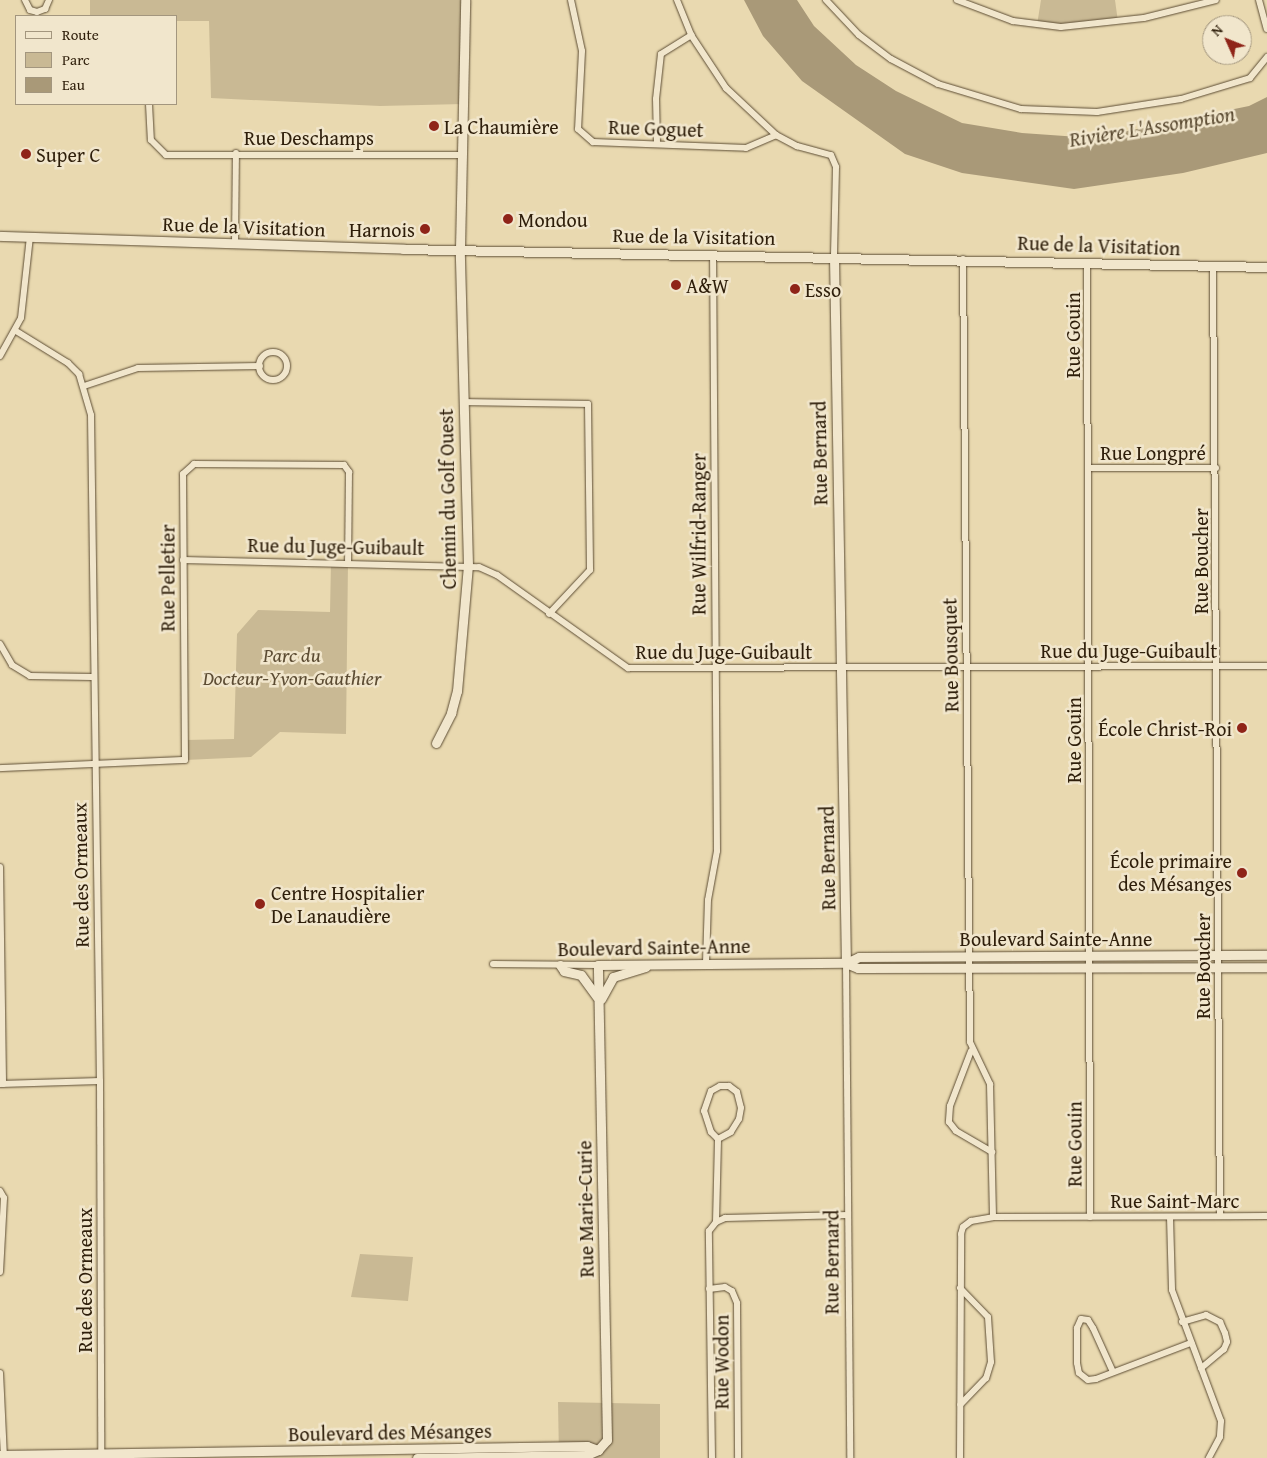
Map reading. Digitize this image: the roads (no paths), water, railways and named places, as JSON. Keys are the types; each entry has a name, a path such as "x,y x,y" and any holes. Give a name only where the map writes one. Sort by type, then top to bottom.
{"street":[{"path":"25,0 30,10 37,12 45,9 49,0"},
{"name":"Chemin du Golf Ouest","path":"436,743 451,714 457,692 468,564 460,249 465,0"},
{"name":"Rue Goguet","path":"571,0 582,51 578,129 593,142 657,142 746,148 776,135"},
{"path":"676,0 691,35 726,88 776,135 797,146 831,155 836,167 834,257"},
{"path":"826,0 859,35 891,59 947,88 1021,109 1097,112 1181,99 1250,78 1267,57"},
{"path":"957,0 1013,21 1061,27 1144,18 1216,0"},
{"path":"1258,0 1267,29"},
{"path":"657,142 656,99 661,54 691,35"},
{"path":"149,105 151,115"},
{"path":"151,115 155,105"},
{"name":"Rue Deschamps","path":"151,115 151,140 157,149 166,154 462,155"},
{"path":"235,243 236,153"},
{"name":"Rue de la Visitation","path":"0,236 460,249 1267,267"},
{"path":"0,356 16,330 25,302 30,236"},
{"name":"Rue Wilfrid-Ranger","path":"706,963 708,900 717,851 712,254"},
{"name":"Rue Bernard","path":"834,257 846,963 850,1458"},
{"name":"Rue Bousquet","path":"963,259 971,1050 950,1106 948,1122 956,1131 992,1152"},
{"name":"Rue Gouin","path":"1087,262 1091,956 1090,1217"},
{"name":"Rue Boucher","path":"1214,267 1220,1216"},
{"name":"Rue des Ormeaux","path":"16,330 68,363 84,386 91,415 92,677 100,1081 101,1457"},
{"path":"271,353 280,355 287,366 285,374 273,380 265,377 260,366 263,357 271,353"},
{"path":"84,386 138,368 260,366"},
{"path":"463,402 588,404 590,570 549,614"},
{"name":"Rue Pelletier","path":"0,768 185,760 183,474 194,464 344,465 349,472 348,562"},
{"name":"Rue Longpré","path":"1089,468 1216,468"},
{"name":"Rue du Juge-Guibault","path":"183,560 468,564 497,575 549,614 628,668 1267,666"},
{"path":"0,644 12,665 30,676 92,677"},
{"path":"0,867 1,1084 100,1081"},
{"name":"Boulevard Sainte-Anne","path":"846,963 859,957 1267,956"},
{"name":"Boulevard Sainte-Anne","path":"493,964 560,966 846,963 858,968 1267,967"},
{"path":"599,1014 603,994 613,977 655,964"},
{"name":"Rue Marie-Curie","path":"598,965 606,1440 598,1450"},
{"path":"560,966 564,971 574,971 588,982 599,1003"},
{"name":"Rue Bousquet","path":"971,1050 990,1084 993,1217"},
{"path":"720,1086 729,1086 739,1098 739,1119 731,1132 718,1139 707,1122 704,1102 711,1092 720,1086"},
{"name":"Rue Wodon","path":"712,1458 709,1231 716,1222 718,1139"},
{"path":"0,1191 4,1198 0,1272"},
{"path":"716,1222 725,1218 848,1215"},
{"name":"Rue Saint-Marc","path":"993,1217 1267,1216"},
{"path":"960,1458 960,1288 963,1227 971,1222 993,1217"},
{"path":"1170,1217 1172,1290 1182,1322 1192,1343 1221,1421 1220,1437 1209,1458"},
{"name":"Rue Wodon","path":"709,1289 725,1287 732,1291 737,1303 738,1458"},
{"path":"960,1288 988,1317 991,1362 986,1378 960,1405"},
{"path":"1182,1322 1206,1315 1220,1322 1225,1333 1228,1342 1224,1349 1201,1368"},
{"path":"1113,1372 1093,1328 1088,1320 1081,1319 1077,1358 1081,1376 1088,1380 1113,1372 1192,1343"},
{"path":"0,1373 3,1456"},
{"name":"Boulevard des Mésanges","path":"3,1456 101,1457 587,1446 598,1450"},
{"name":"Boulevard des Mésanges","path":"417,1458 586,1455 598,1450"}],"water":[{"name":"Rivière L'Assomption","path":"744,0 797,0 814,26 856,65 896,91 962,123 1022,133 1093,138 1249,106 1267,97 1267,153 1183,173 1074,189 962,173 905,154 802,81 763,36"}],"place":[{"name":"La Chaumière","path":"434,126"},
{"name":"Super C","path":"26,154"},
{"name":"Mondou","path":"508,219"},
{"name":"Harnois","path":"425,229"},
{"name":"A&W","path":"676,285"},
{"name":"Esso","path":"795,289"},
{"name":"École Christ-Roi","path":"1242,728"},
{"name":"École primaire des Mésanges","path":"1242,873"},
{"name":"Centre Hospitalier De Lanaudière","path":"260,904"}],"park label":[{"name":"Parc du Docteur-Yvon-Gauthier","path":"292,666"}]}
